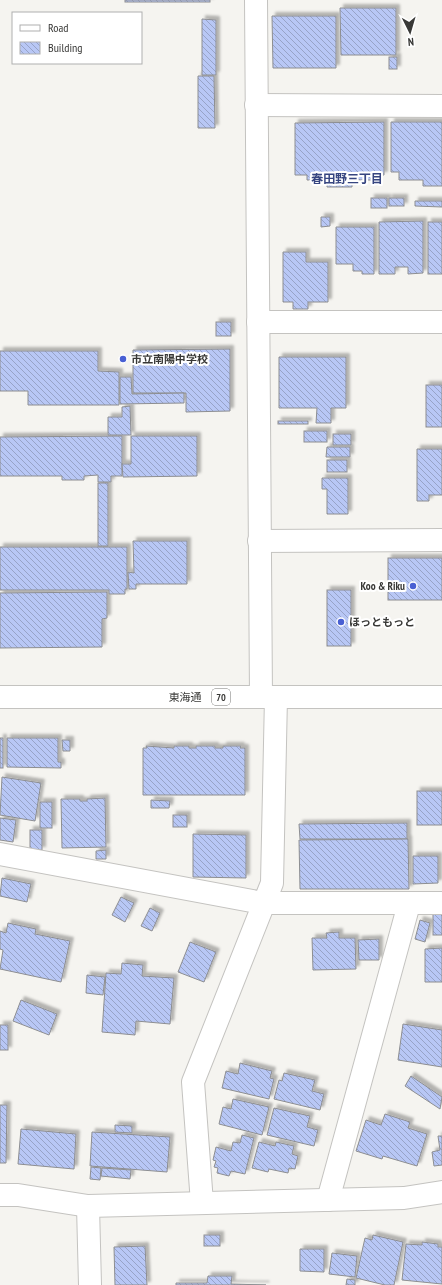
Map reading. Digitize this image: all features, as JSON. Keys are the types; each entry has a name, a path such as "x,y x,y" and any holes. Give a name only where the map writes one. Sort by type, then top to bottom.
{"street":[{"path":"202,1203 193,1082 272,883 268,697 259,541 256,0"},
{"path":"256,105 442,106"},
{"path":"258,322 442,322"},
{"path":"259,541 442,540"},
{"name":"東海通","path":"0,697 442,696"},
{"path":"0,854 263,903 442,903"},
{"path":"328,1200 409,904"},
{"path":"0,1195 18,1195 88,1206 404,1198 442,1192"},
{"path":"88,1206 90,1285"}],"building":[{"path":"125,0 210,0 210,2 125,2"},
{"path":"340,8 396,8 396,55 341,55"},
{"path":"272,16 336,16 336,68 273,68"},
{"path":"202,19 216,20 216,75 202,75"},
{"path":"389,57 397,57 397,69 389,69"},
{"path":"198,76 214,76 215,128 198,128"},
{"path":"384,122 384,175 373,175 373,180 352,180 352,187 327,187 327,180 307,180 307,175 295,175 295,123"},
{"path":"391,122 442,122 442,186 423,186 423,180 399,180 399,172 391,172"},
{"path":"371,198 387,198 387,208 371,208"},
{"path":"389,198 404,198 404,206 389,206"},
{"path":"415,201 442,201 442,207 415,206"},
{"path":"321,217 330,217 330,226 321,227"},
{"path":"423,221 423,273 408,274 408,267 395,267 395,274 379,274 379,222"},
{"path":"428,222 442,222 442,274 428,274"},
{"path":"336,227 374,227 374,274 362,274 362,271 353,271 353,264 336,264"},
{"path":"283,252 306,252 306,262 328,262 328,302 308,302 308,309 293,309 293,302 283,302"},
{"path":"216,322 231,322 231,336 216,336"},
{"path":"230,349 230,411 186,412 186,393 133,393 133,350"},
{"path":"0,351 98,351 98,371 119,372 119,405 28,405 28,391 0,391"},
{"path":"279,357 346,357 346,408 331,408 331,423 316,423 317,408 279,408"},
{"path":"120,377 131,377 132,394 184,393 184,403 120,404"},
{"path":"426,385 442,385 442,427 426,427"},
{"path":"130,406 131,435 108,435 108,417 122,417 122,407"},
{"path":"278,421 308,421 308,424 278,424"},
{"path":"304,431 327,431 327,442 304,442"},
{"path":"333,434 351,434 351,445 333,445"},
{"path":"122,436 122,476 111,476 111,482 98,482 98,475 84,476 84,480 62,480 62,476 0,476 0,437"},
{"path":"131,436 197,436 197,476 123,477 122,464 131,464"},
{"path":"327,447 350,447 350,457 326,457"},
{"path":"417,449 442,449 442,495 429,495 429,501 417,501"},
{"path":"327,460 347,460 347,472 327,472"},
{"path":"322,478 348,478 348,514 327,514 327,489 322,489"},
{"path":"98,483 108,483 108,546 98,546"},
{"path":"133,541 187,541 187,584 136,584 136,589 129,589 128,572 134,573"},
{"path":"0,547 127,547 127,589 125,589 125,594 109,594 109,590 0,590"},
{"path":"388,558 442,558 442,600 388,600"},
{"path":"327,590 351,590 351,646 327,646"},
{"path":"107,592 107,618 102,619 102,647 0,648 0,593"},
{"path":"0,738 3,738 3,768 0,768"},
{"path":"7,738 58,738 58,762 61,762 61,768 7,767"},
{"path":"62,740 70,740 70,751 63,751"},
{"path":"146,746 174,748 174,746 189,746 189,748 196,748 196,746 215,746 215,748 223,748 223,746 241,746 240,748 245,748 245,795 143,795 143,748 147,748"},
{"path":"2,777 41,783 35,821 0,815"},
{"path":"417,791 442,791 442,825 417,825"},
{"path":"105,798 106,847 62,848 61,799 80,799 80,801 87,801 87,799"},
{"path":"151,800 170,801 169,808 151,808"},
{"path":"40,802 52,802 52,828 40,828"},
{"path":"173,815 187,815 187,827 173,827"},
{"path":"0,818 16,820 13,842 0,840"},
{"path":"407,823 407,839 300,839 299,824"},
{"path":"30,830 42,830 42,850 30,850"},
{"path":"193,834 246,835 246,878 193,877"},
{"path":"408,839 409,889 300,889 299,840"},
{"path":"106,850 106,859 96,859 96,851"},
{"path":"413,856 438,856 438,883 413,884"},
{"path":"2,878 31,884 27,902 0,896"},
{"path":"121,897 134,903 125,922 112,915"},
{"path":"150,908 160,913 152,931 141,926"},
{"path":"433,914 442,914 442,935 433,935"},
{"path":"420,920 430,923 425,942 415,939"},
{"path":"8,923 36,929 35,934 70,941 61,982 0,969 3,950 0,949 0,931 6,933"},
{"path":"339,932 339,938 355,938 356,969 313,970 312,938 327,938 326,933"},
{"path":"379,939 379,960 359,960 358,940"},
{"path":"190,942 216,952 204,982 178,972"},
{"path":"442,948 442,982 425,982 425,949"},
{"path":"122,963 143,965 142,976 174,978 170,1024 136,1021 135,1035 102,1032 106,973 121,974"},
{"path":"87,975 105,977 103,995 86,993"},
{"path":"21,1000 57,1014 49,1035 13,1021"},
{"path":"403,1024 442,1030 442,1067 398,1060"},
{"path":"0,1025 8,1025 8,1050 0,1050"},
{"path":"240,1063 272,1071 270,1078 274,1079 269,1099 222,1088 226,1071 238,1074"},
{"path":"284,1073 315,1080 312,1091 324,1094 320,1110 274,1099 279,1080 282,1081"},
{"path":"411,1076 442,1097 440,1109 405,1086"},
{"path":"233,1099 269,1107 262,1135 219,1124 223,1107 231,1109"},
{"path":"0,1105 7,1105 6,1163 0,1163"},
{"path":"274,1108 310,1116 307,1127 318,1130 314,1146 267,1135"},
{"path":"385,1114 410,1122 408,1128 427,1134 417,1166 383,1156 382,1159 356,1151 366,1120 381,1125"},
{"path":"115,1125 132,1126 132,1133 115,1132"},
{"path":"21,1129 76,1134 74,1169 18,1164"},
{"path":"92,1132 170,1137 167,1172 90,1166"},
{"path":"242,1135 254,1138 245,1174 231,1171 229,1176 217,1173 218,1168 214,1167 216,1161 213,1160 216,1147 231,1151 233,1142 240,1143"},
{"path":"438,1136 442,1136 442,1165 434,1166 432,1152 440,1150"},
{"path":"259,1142 275,1146 276,1142 294,1146 292,1154 298,1156 295,1169 289,1168 288,1173 269,1169 268,1172 252,1168"},
{"path":"91,1167 101,1168 100,1180 90,1179"},
{"path":"102,1168 131,1170 130,1179 101,1176"},
{"path":"204,1235 220,1235 220,1246 204,1246"},
{"path":"373,1235 403,1242 394,1285 385,1285 356,1278 365,1238 372,1240"},
{"path":"422,1242 438,1244 438,1247 442,1247 442,1284 402,1280 406,1244 422,1245"},
{"path":"145,1246 147,1285 115,1285 114,1247"},
{"path":"300,1249 324,1249 324,1272 300,1271"},
{"path":"332,1253 357,1256 355,1277 329,1274"},
{"path":"208,1276 232,1276 231,1284 266,1285 176,1285 176,1283 207,1283"},
{"path":"347,1279 355,1280 355,1285 346,1285"}],"place":[{"name":"市立南陽中学校","path":"123,359"},
{"name":"Koo & Riku","path":"413,586"},
{"name":"ほっともっと","path":"341,622"}],"district":[{"name":"春田野三丁目","path":"347,179"}]}
